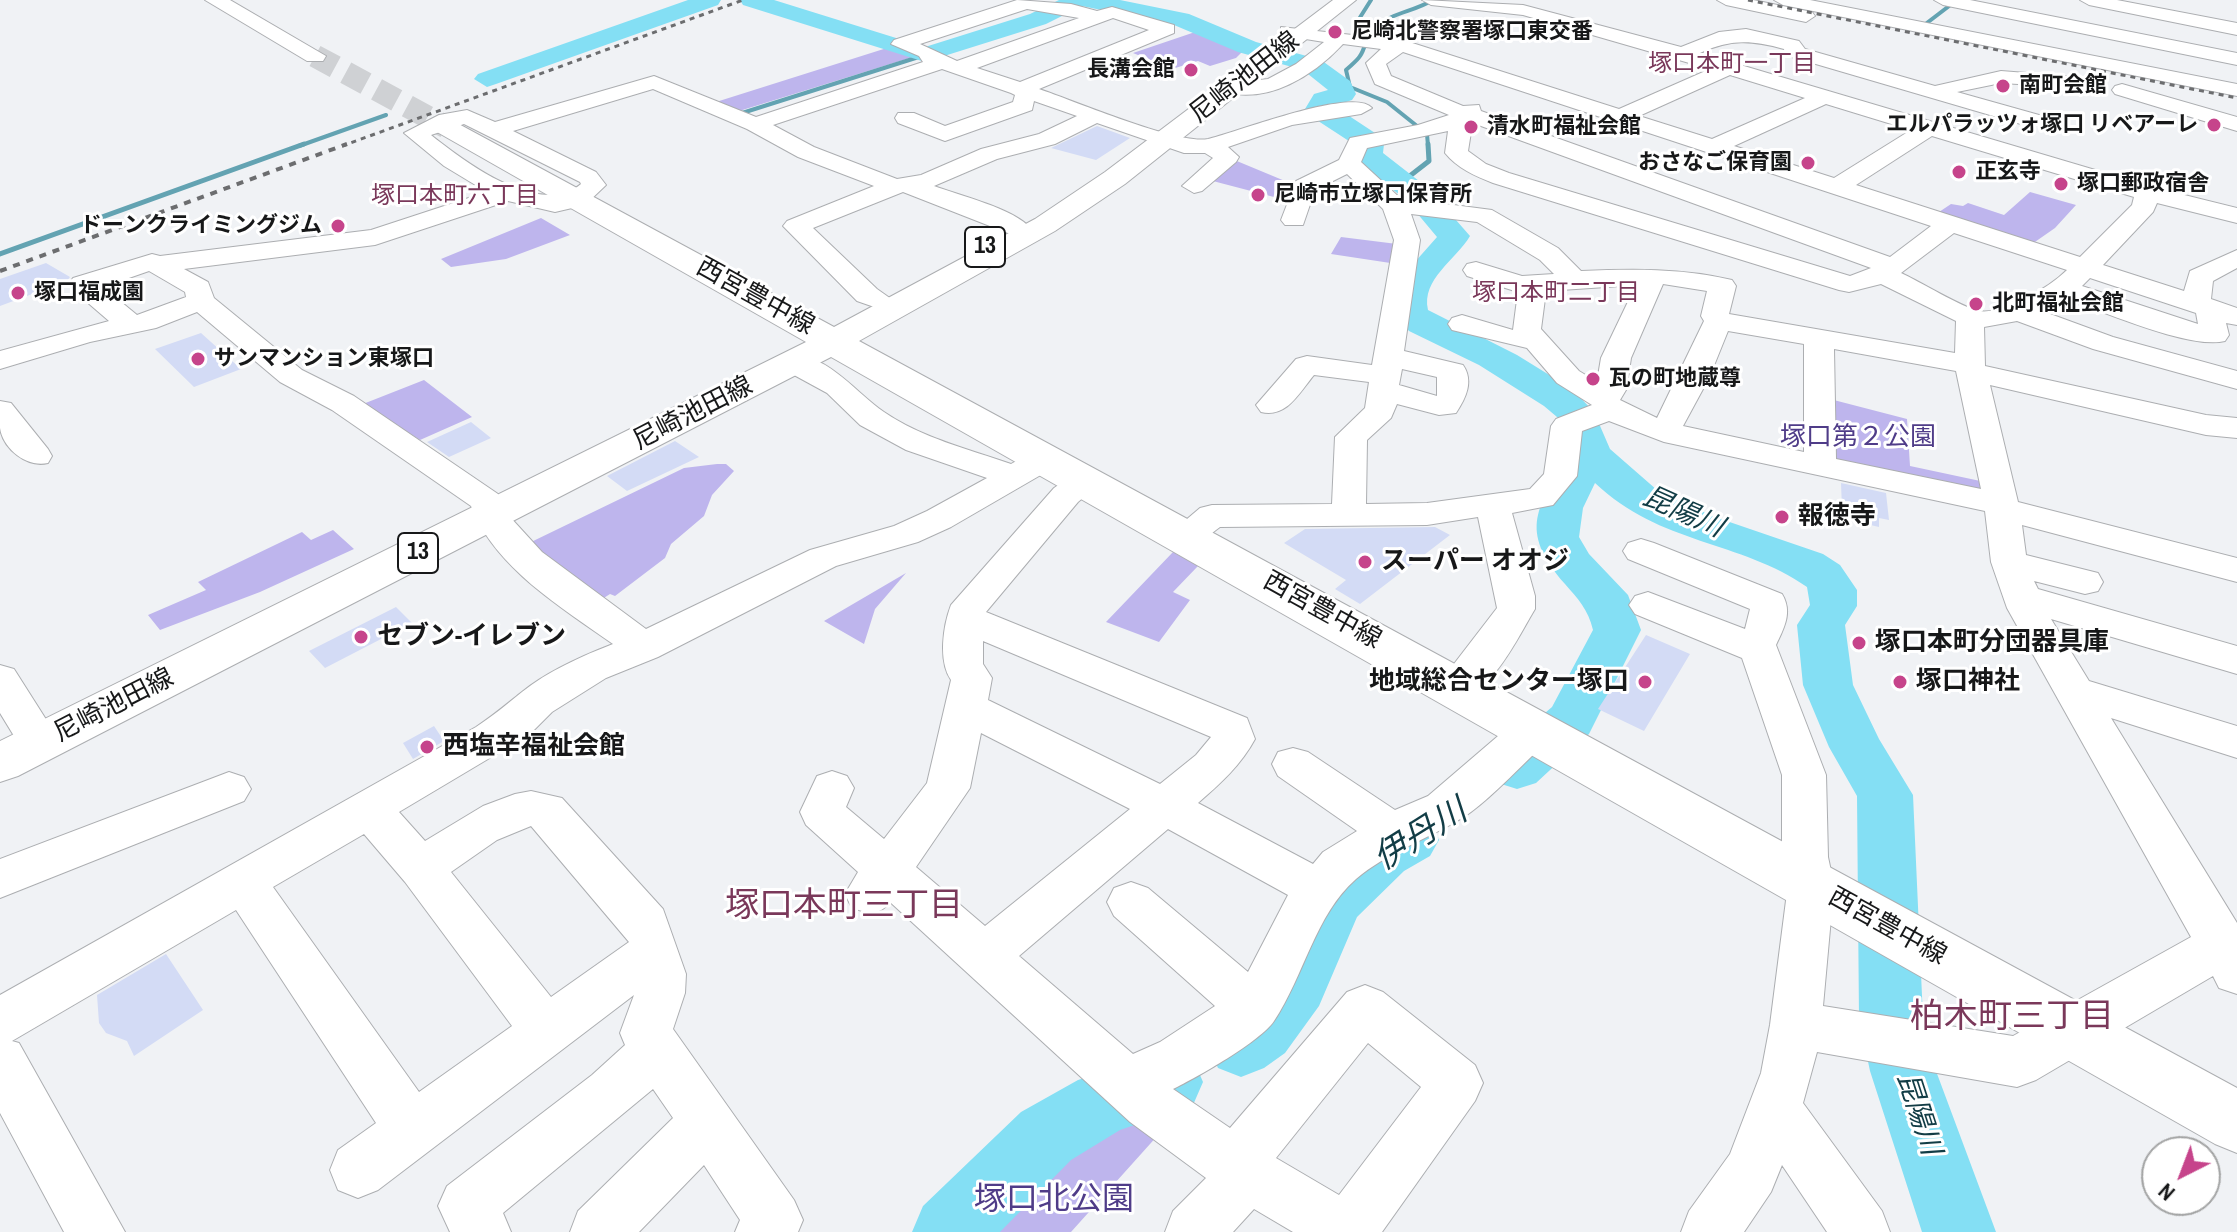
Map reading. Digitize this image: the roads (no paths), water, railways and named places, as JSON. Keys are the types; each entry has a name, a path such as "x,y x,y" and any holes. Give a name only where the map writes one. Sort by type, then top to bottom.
{"main road":[{"path":"215,0 315,56"},
{"name":"尼崎池田線","path":"0,763 23,735 816,346 1045,225 1295,32 1329,0"},
{"name":"尼崎池田線","path":"1295,32 1346,0"},
{"name":"尼崎池田線","path":"816,346 880,301 1062,203 1231,88 1267,54"},
{"name":"西宮豊中線","path":"446,127 577,199 816,346 1030,467 1086,481 2237,1122"}],"street":[{"path":"1726,0 1867,51"},
{"path":"2089,0 2237,29"},
{"path":"2159,88 2224,0"},
{"path":"1914,33 1955,2 2237,59"},
{"path":"1096,17 1052,5 1026,3 901,44 1060,104 1192,148 1210,146 1258,127 1361,108"},
{"path":"1442,6 1523,10 1682,54 2147,193 2237,216"},
{"path":"740,118 869,88 939,60 1023,46 1112,12 1167,29 1083,62 1024,91"},
{"path":"1771,18 1796,48 1792,51 2031,120"},
{"path":"1682,54 1771,18 1914,33 2159,88 2237,124"},
{"path":"1295,32 1401,47 1623,115 1949,225 2237,317"},
{"path":"1426,33 1376,64 1385,83 1461,122 1620,170 1886,270 1966,315 1970,321 1972,368 2002,506 2009,562 2026,608 2231,954 2045,1043 2017,1062 1796,1025"},
{"path":"1914,33 2108,85 2237,90"},
{"path":"1231,88 1256,89 1311,65 1337,39"},
{"path":"1023,46 1083,62"},
{"path":"1623,115 1728,68"},
{"path":"1934,69 1970,79"},
{"path":"1890,116 1970,79 2020,74 2066,75"},
{"path":"496,129 654,82 740,118 784,142 844,168 984,212 1018,229"},
{"path":"1294,220 1304,186 1360,147 1426,129 1435,136 1529,86"},
{"path":"880,301 867,295 796,226 1060,104 1084,87"},
{"path":"869,88 899,102 884,107"},
{"path":"906,118 945,134 1024,105 1024,91"},
{"path":"1716,146 1824,97"},
{"path":"1320,114 1360,147 1549,254 1574,279"},
{"path":"894,183 1047,139 1094,116"},
{"path":"467,117 588,177 594,185 577,199 539,205 508,193 439,154 415,133 447,120 467,117"},
{"path":"1349,514 1351,437 1380,411 1388,375 1396,301 1406,268 1407,240 1447,194 1458,155 1461,122"},
{"path":"1837,187 1929,128"},
{"path":"784,142 812,132"},
{"path":"1194,186 1228,157 1210,146"},
{"path":"1566,199 1620,170"},
{"path":"163,266 375,237 508,193"},
{"path":"1970,321 2019,312 2064,289 2144,207 2147,193"},
{"path":"1447,194 1566,199 1849,284 1860,284 1886,270 1949,225"},
{"path":"2064,289 2192,332 2215,335 2202,306 2200,277 2237,258"},
{"path":"131,325 83,284 152,262 163,266 198,288 201,301 291,376 343,403 488,509 541,570 644,647"},
{"path":"1476,270 1519,284 1533,285 1574,279 1667,276 1722,286 1715,316 1718,321"},
{"path":"1185,536 1212,516 1427,514 1541,498 1549,493 1560,476 1565,432 1596,412 1611,390 1616,358 1648,291 1650,282 1646,277"},
{"path":"1533,285 1527,330 1596,412 1664,432 2002,506 2237,570"},
{"path":"0,360 131,325 201,301"},
{"path":"2019,312 2103,343 2237,380"},
{"path":"1718,321 1972,368 2221,427 2223,436 2237,453"},
{"path":"1664,432 1694,386 1718,321"},
{"path":"1462,324 1514,339 1534,340"},
{"path":"1819,339 1820,467"},
{"path":"1272,405 1307,365 1388,375"},
{"path":"0,1022 370,810 515,723 538,701 592,668 644,647 809,564 906,534 939,519 1030,467"},
{"path":"879,881 948,788 972,678 963,667 965,618 970,605 1066,495 1086,481"},
{"path":"1457,686 1473,671 1516,609 1516,596 1493,507"},
{"path":"1641,551 1769,603 1768,619 1757,645 1804,775 1805,857 1811,885 1796,1025 1787,1073 1751,1172 1710,1232"},
{"path":"2009,562 2085,582"},
{"path":"2024,598 2237,660"},
{"path":"1648,605 1759,650"},
{"path":"965,618 1232,729 1234,739 1211,767 1166,807 985,955"},
{"path":"0,679 23,735"},
{"path":"2073,691 2237,742"},
{"path":"967,708 1166,807 1318,889"},
{"path":"1138,1093 1254,1008 1318,889 1339,866 1392,831 1444,808 1545,735"},
{"path":"1293,764 1392,831"},
{"path":"832,788 822,812 879,881 985,955 1138,1093 1242,1170 1347,1232 1456,1083 1365,1008 1242,1170 1194,1232"},
{"path":"0,879 229,789"},
{"path":"421,868 504,815 533,807 546,810 646,924 664,973 662,996 646,1033 774,1228"},
{"path":"370,810 421,868 548,1033"},
{"path":"243,882 413,1130"},
{"path":"1131,902 1254,1008"},
{"path":"358,1170 548,1033 656,950"},
{"path":"482,1232 467,1206 611,1093 656,1051"},
{"path":"0,1061 96,1232"},
{"path":"1774,1107 1861,1232"},
{"path":"599,1232 705,1124"}],"waterway":[{"path":"487,79 710,0"},
{"path":"751,0 925,55 1038,19 1077,0"},
{"name":"昆陽川","path":"1085,0 1181,19 1247,47 1312,65 1341,87 1343,94 1323,100 1319,109 1365,139 1370,144 1368,156 1417,194 1454,236 1411,290 1408,300 1414,317 1432,329 1504,363 1568,405 1579,421 1594,457 1641,500 1696,526 1807,565 1824,576 1834,590 1834,606 1821,625 1828,685 1856,747 1885,795 1885,893 1891,1018 1903,1071 1959,1232"},
{"path":"1371,0 1359,19 1379,25"},
{"path":"1379,25 1433,0"},
{"path":"1919,29 1957,0"},
{"path":"1379,25 1369,35 1360,56 1346,70 1350,87 1387,102 1427,134 1428,146"},
{"path":"739,114 925,55"},
{"path":"299,146 386,115"},
{"path":"0,254 304,144"},
{"path":"1402,182 1429,161 1428,144"},
{"name":"伊丹川","path":"1517,768 1571,720 1617,630 1611,606 1572,563 1557,537 1561,508 1590,453"},
{"name":"伊丹川","path":"1241,1046 1262,1032 1297,986 1333,901 1384,854 1410,840"},
{"name":"伊丹川","path":"949,1232 1046,1136 1102,1103 1169,1082"}],"tunnel":[{"path":"315,56 446,127"}],"railway":[{"path":"342,146 743,0"},
{"path":"1748,0 2237,98"},
{"path":"0,271 347,144"}],"place":[{"name":"尼崎北警察署塚口東交番","path":"1335,32"},
{"name":"長溝会館","path":"1191,70"},
{"name":"南町会館","path":"2003,86"},
{"name":"エルパラッツォ塚口 リベアーレ","path":"2214,125"},
{"name":"清水町福祉会館","path":"1471,127"},
{"name":"おさなご保育園","path":"1808,163"},
{"name":"正玄寺","path":"1959,172"},
{"name":"塚口郵政宿舎","path":"2061,184"},
{"name":"尼崎市立塚口保育所","path":"1258,195"},
{"name":"ドーンクライミングジム","path":"338,226"},
{"name":"塚口福成園","path":"18,293"},
{"name":"北町福祉会館","path":"1976,304"},
{"name":"サンマンション東塚口","path":"198,359"},
{"name":"瓦の町地蔵尊","path":"1593,379"},
{"name":"報徳寺","path":"1782,517"},
{"name":"スーパー オオジ","path":"1365,562"},
{"name":"セブン-イレブン","path":"361,637"},
{"name":"塚口本町分団器具庫","path":"1859,643"},
{"name":"地域総合センター塚口","path":"1645,682"},
{"name":"塚口神社","path":"1900,682"},
{"name":"西塩辛福祉会館","path":"427,747"}],"district":[{"name":"塚口本町一丁目","path":"1732,65"},
{"name":"塚口本町六丁目","path":"455,197"},
{"name":"塚口本町二丁目","path":"1556,294"},
{"name":"塚口本町三丁目","path":"844,907"},
{"name":"柏木町三丁目","path":"2012,1018"}],"park label":[{"name":"塚口第２公園","path":"1858,438"},
{"name":"塚口北公園","path":"1054,1200"}]}
